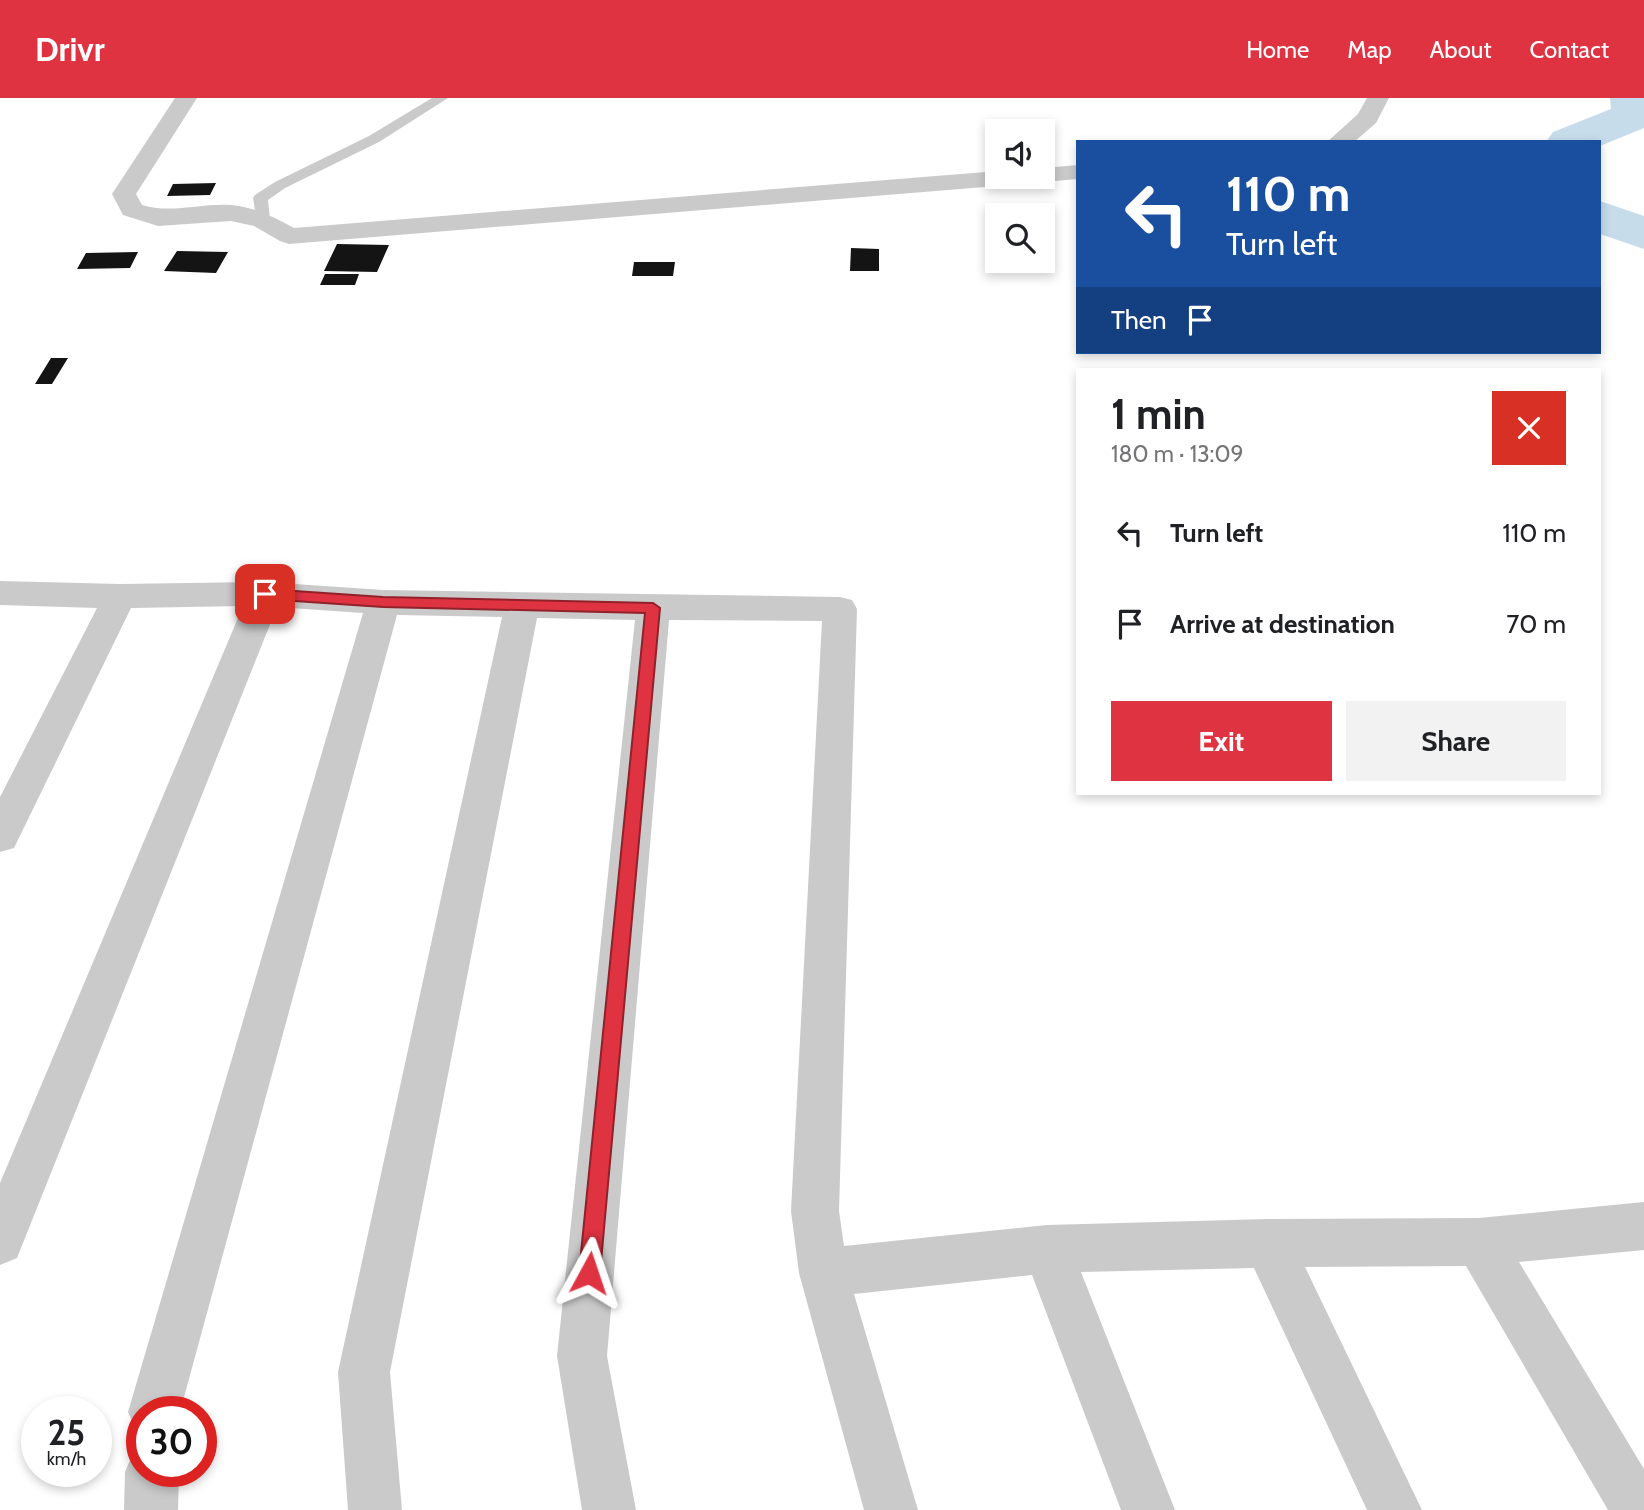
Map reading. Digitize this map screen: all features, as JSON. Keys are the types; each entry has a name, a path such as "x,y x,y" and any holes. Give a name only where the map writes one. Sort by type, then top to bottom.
{"street":[{"path":"187,98 124,194 132,210 158,218 230,213 262,220 289,236 985,180"},
{"path":"1341,140 1368,118 1378,98"},
{"path":"1055,174 1076,172"},
{"path":"0,593 120,596 265,594 383,602 840,609 816,1211 823,1273 891,1510"},
{"path":"0,1241 265,594"},
{"path":"0,836 120,596"},
{"path":"160,1396 383,602"},
{"path":"375,1510 364,1372 522,605"},
{"path":"609,1510 582,1356 653,608"},
{"path":"823,1273 1046,1249 1268,1243 1479,1242 1644,1226"},
{"path":"1479,1242 1639,1510"},
{"path":"1268,1243 1395,1510"},
{"path":"1046,1249 1148,1510"},
{"path":"150,1510 151,1487"}],"lane":[{"path":"262,220 260,198 280,185 374,139 441,98"}],"building":[{"path":"216,183 210,195 167,196 173,184"},
{"path":"337,244 389,245 377,272 324,271"},
{"path":"851,248 879,249 879,271 850,271"},
{"path":"177,251 228,252 216,273 164,271"},
{"path":"138,252 130,268 77,269 86,253"},
{"path":"634,262 675,262 673,276 632,276"},
{"path":"325,274 359,274 355,285 320,285"},
{"path":"51,358 68,358 52,384 35,384"}],"waterway":[{"path":"1574,140 1635,116 1632,98"},
{"path":"1601,216 1644,234"}],"route":[{"path":"265,594 383,602 653,608 589,1273"}]}
